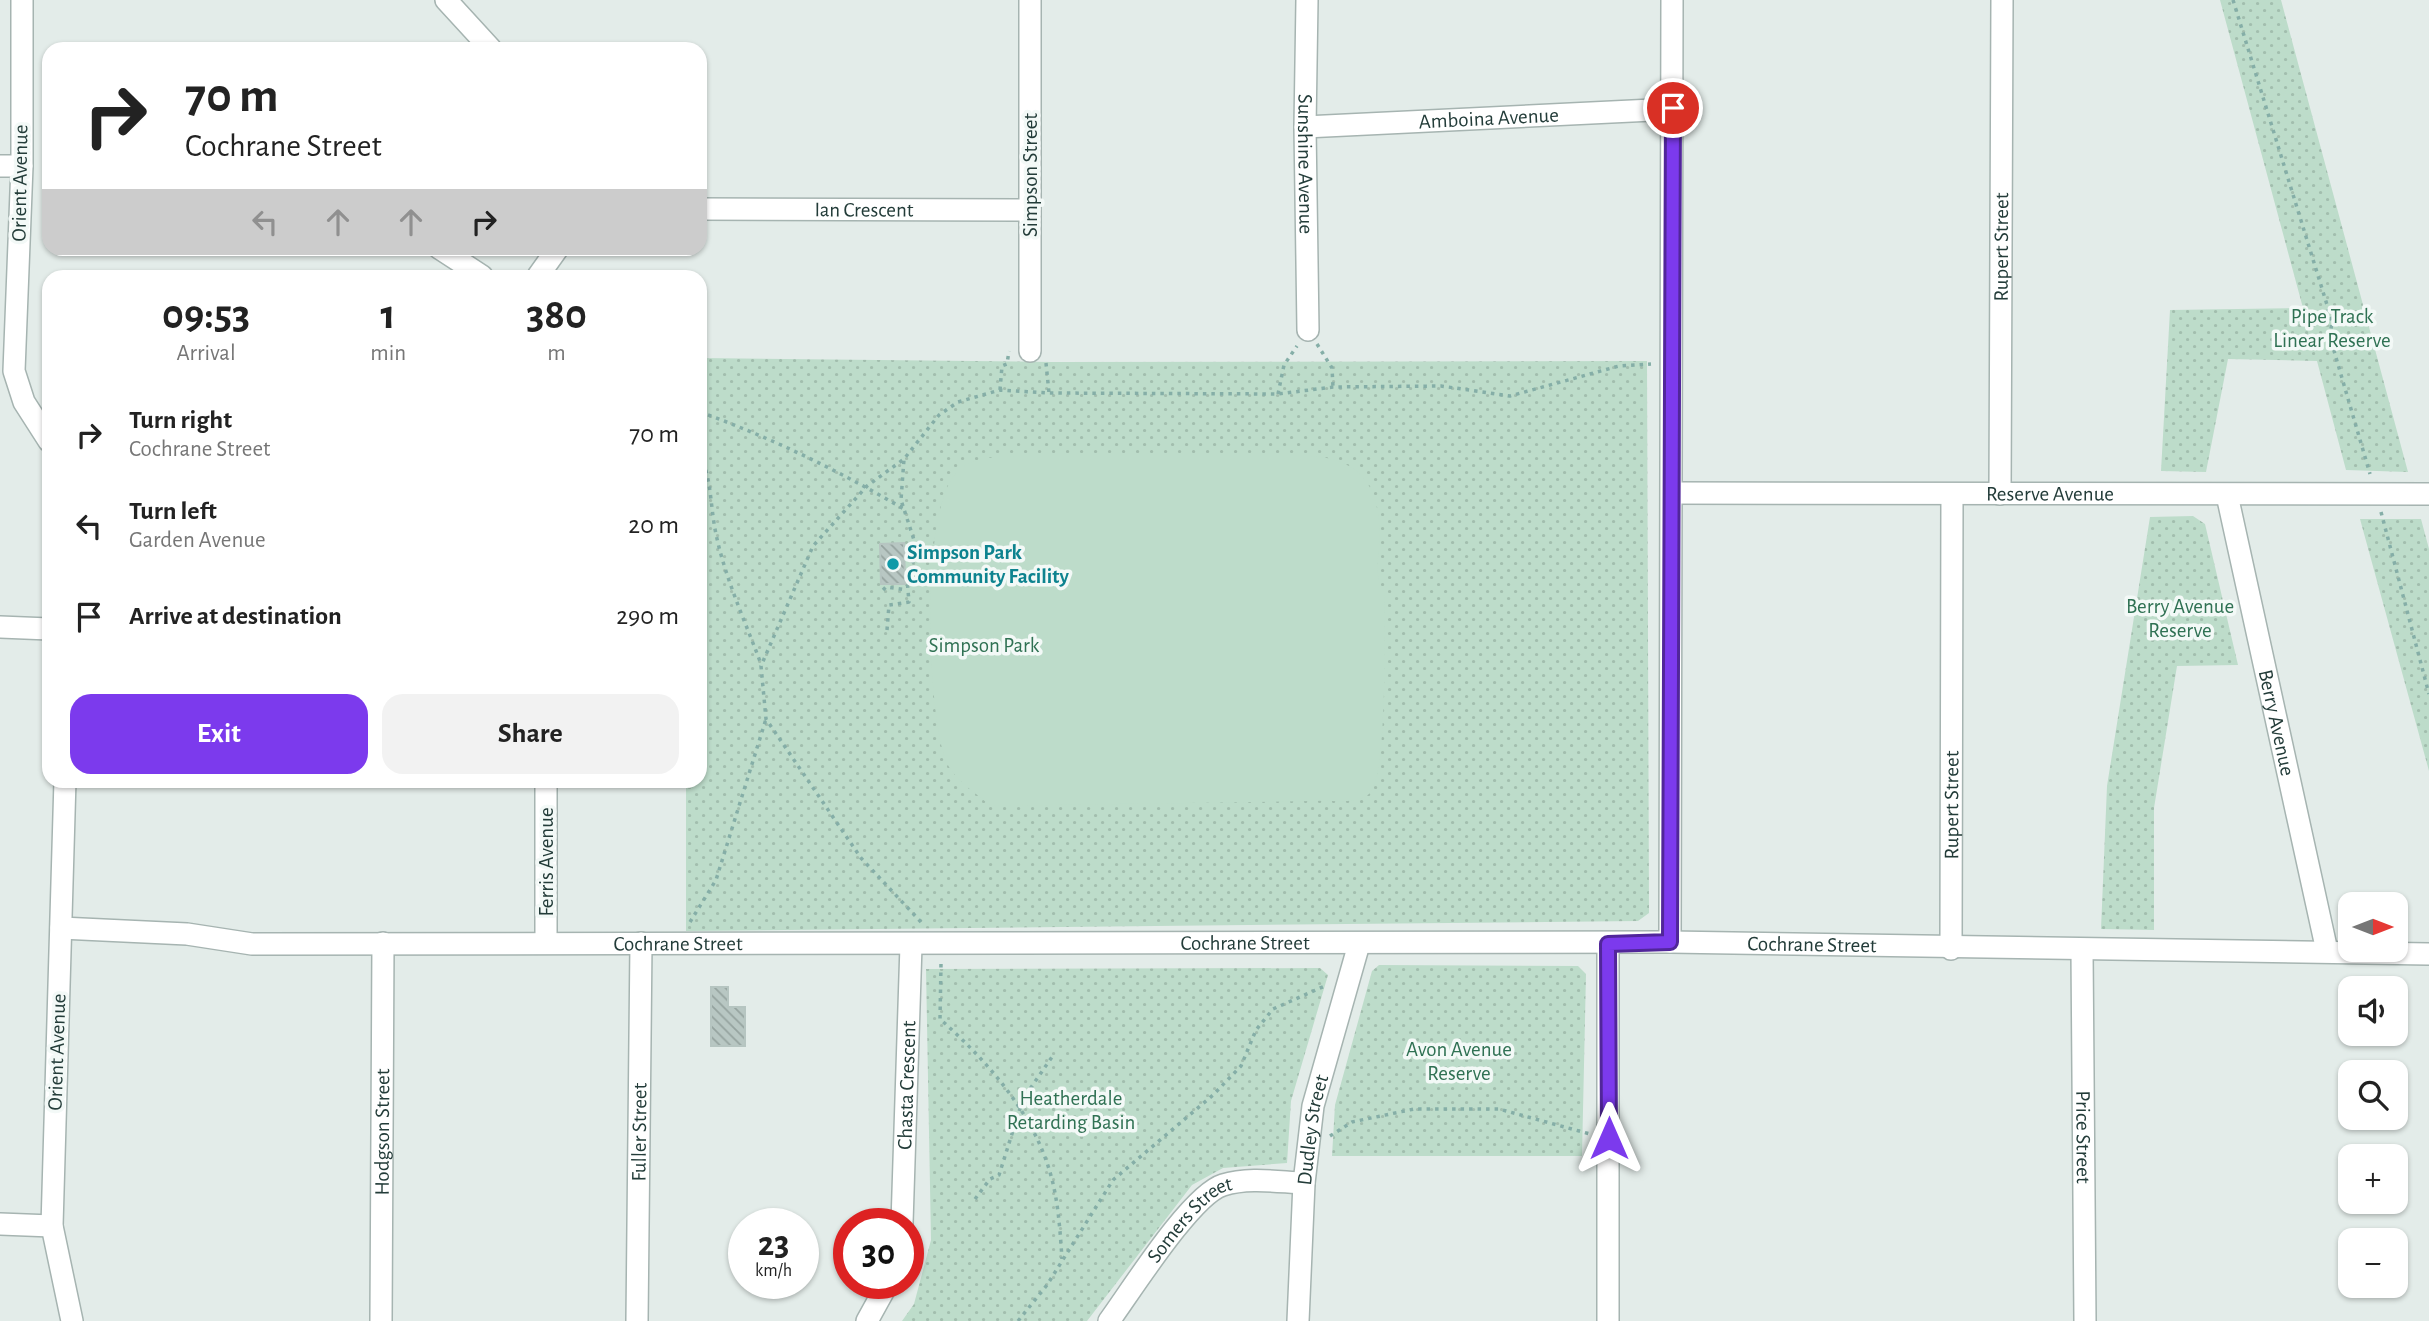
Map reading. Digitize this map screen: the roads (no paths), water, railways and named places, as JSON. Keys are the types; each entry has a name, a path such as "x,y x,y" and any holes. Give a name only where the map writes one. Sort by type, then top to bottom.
{"street":[{"name":"Orient Avenue","path":"22,0 22,166 14,371 24,402 42,430"},
{"path":"446,0 485,42"},
{"name":"Simpson Street","path":"1030,0 1030,351"},
{"name":"Sunshine Avenue","path":"1307,0 1305,127 1308,330"},
{"path":"1670,942 1672,0"},
{"name":"Rupert Street","path":"2000,494 2002,0"},
{"name":"Amboina Avenue","path":"1305,127 1673,108"},
{"path":"0,166 22,166"},
{"name":"Ian Crescent","path":"707,209 1030,210"},
{"path":"451,256 473,270"},
{"name":"Reserve Avenue","path":"1672,493 2429,494"},
{"name":"Rupert Street","path":"1951,495 1951,949"},
{"name":"Berry Avenue","path":"2227,495 2327,951"},
{"path":"0,627 42,629"},
{"name":"Orient Avenue","path":"65,788 52,1226 72,1321"},
{"name":"Ferris Avenue","path":"546,788 546,943"},
{"name":"Cochrane Street","path":"61,928 187,934 253,944 1670,942 1951,949 2429,954"},
{"name":"Hodgson Street","path":"381,1321 383,943"},
{"name":"Fuller Street","path":"637,1321 642,943"},
{"name":"Dudley Street","path":"1298,1321 1304,1183 1313,1106 1339,976 1359,944"},
{"path":"1608,944 1608,1321"},
{"name":"Chasta Crescent","path":"902,1208 911,945"},
{"name":"Price Street","path":"2082,951 2085,1321"},
{"name":"Somers Street","path":"1109,1321 1196,1203 1220,1186 1245,1181 1304,1183"},
{"path":"0,1224 52,1226"},
{"path":"867,1321 879,1299"}],"place":[{"name":"Simpson Park Community Facility","path":"893,564"}],"park label":[{"name":"Pipe Track Linear Reserve","path":"2332,328"},
{"name":"Berry Avenue Reserve","path":"2180,618"},
{"name":"Simpson Park","path":"984,645"},
{"name":"Avon Avenue Reserve","path":"1459,1061"},
{"name":"Heatherdale Retarding Basin","path":"1071,1110"}]}
